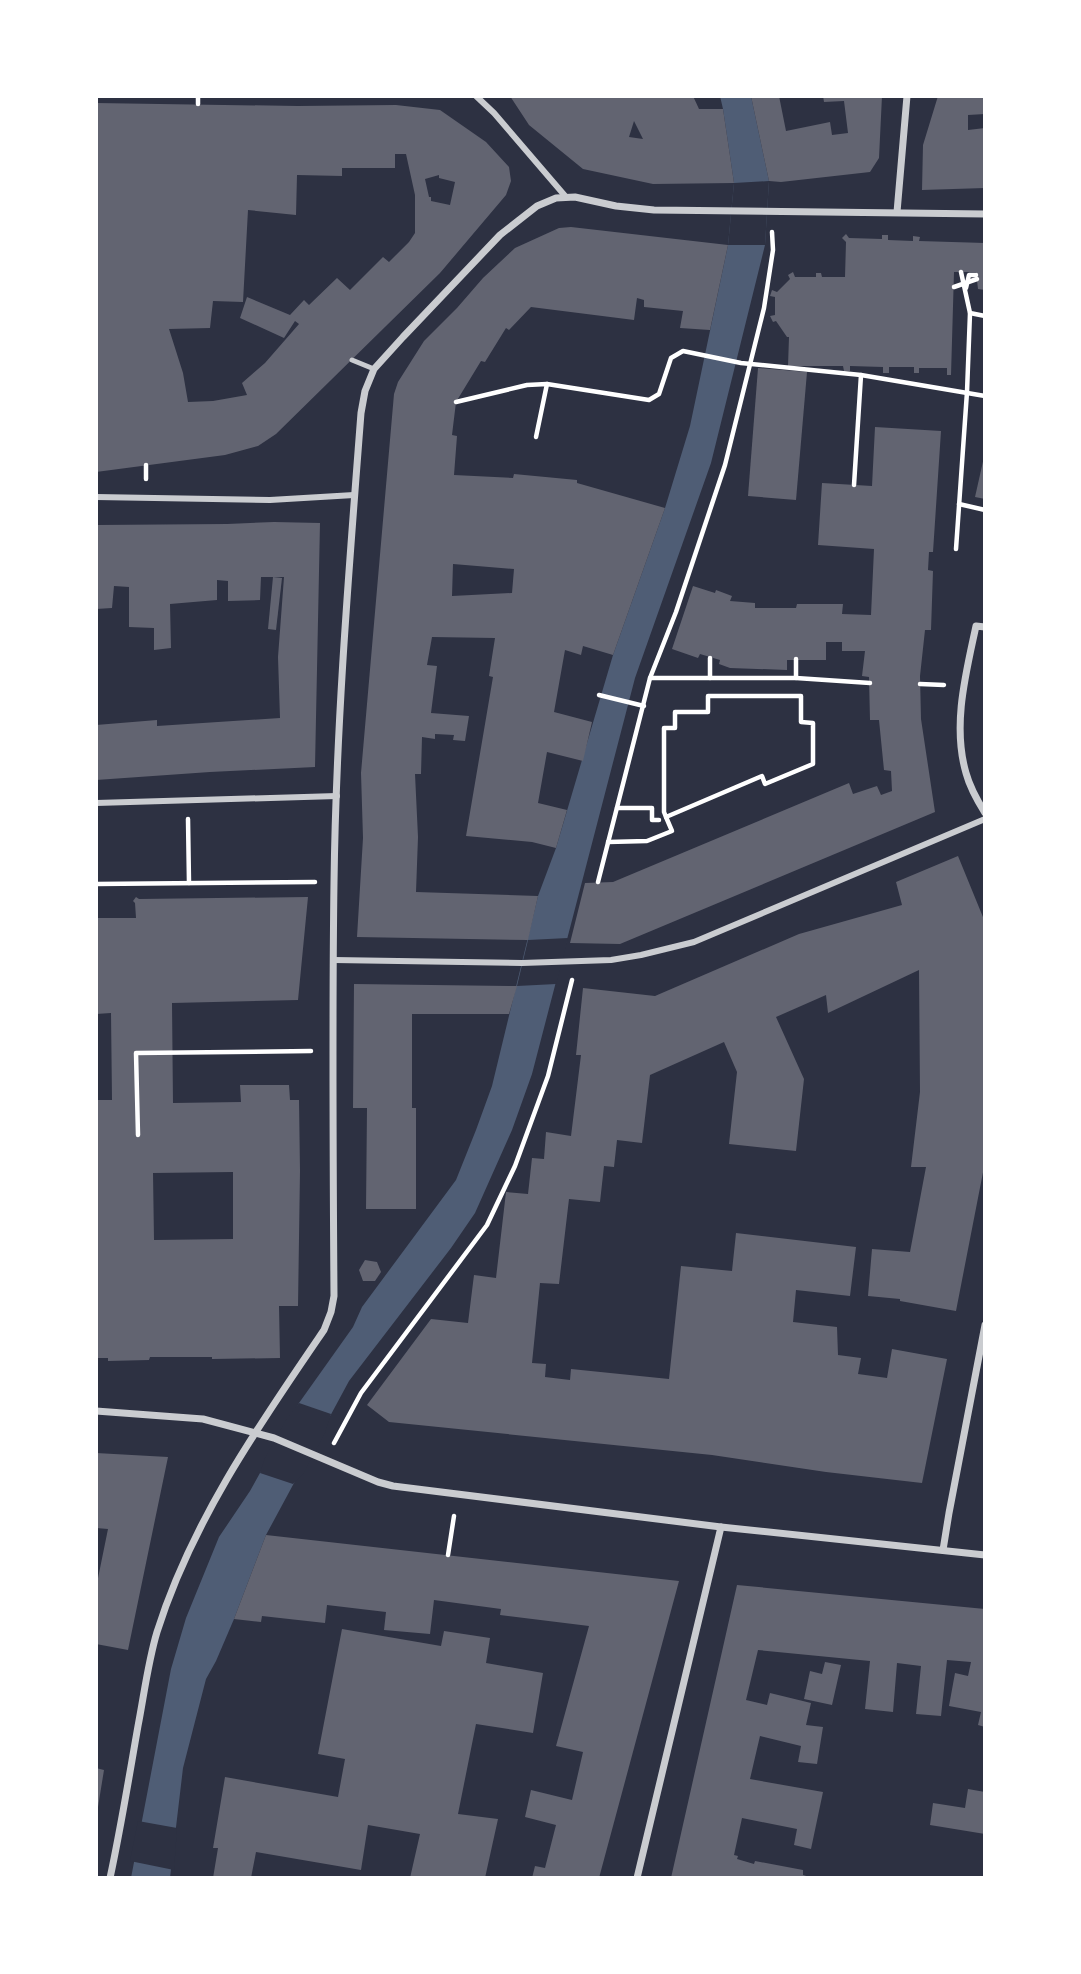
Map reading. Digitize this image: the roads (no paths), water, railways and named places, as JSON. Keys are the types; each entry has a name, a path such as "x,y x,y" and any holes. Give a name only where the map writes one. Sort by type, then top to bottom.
{"street":[{"path":"476,96 495,113 566,197"},
{"path":"897,212 907,96"},
{"path":"110,1878 144,1690 157,1634 178,1577 219,1493 254,1433 324,1330 334,1296 333,1050 337,796 361,413 365,391 374,369 500,235 537,206 556,198 575,197 616,206 654,210 985,214"},
{"path":"96,497 270,499 354,495"},
{"path":"985,627 975,625 964,686 960,743 965,772 985,813"},
{"path":"96,803 337,796"},
{"path":"334,960 522,963 611,960 641,955 694,942 985,819"},
{"path":"943,1550 985,1325"},
{"path":"96,1411 203,1419 274,1438 393,1486 721,1527 985,1555"},
{"path":"638,1878 721,1527"}],"lane":[{"path":"352,360 374,369"}],"water":[{"path":"720,96 751,96 769,181 765,245 711,463 635,678 532,1074 512,1130 475,1213 349,1381 266,1535 234,1619 206,1679 183,1768 170,1878 131,1878 171,1669 186,1618 219,1537 250,1491 299,1403 353,1327 362,1307 456,1180 492,1086 538,896 556,848 613,655 665,508 690,426 728,245 734,183"}]}
